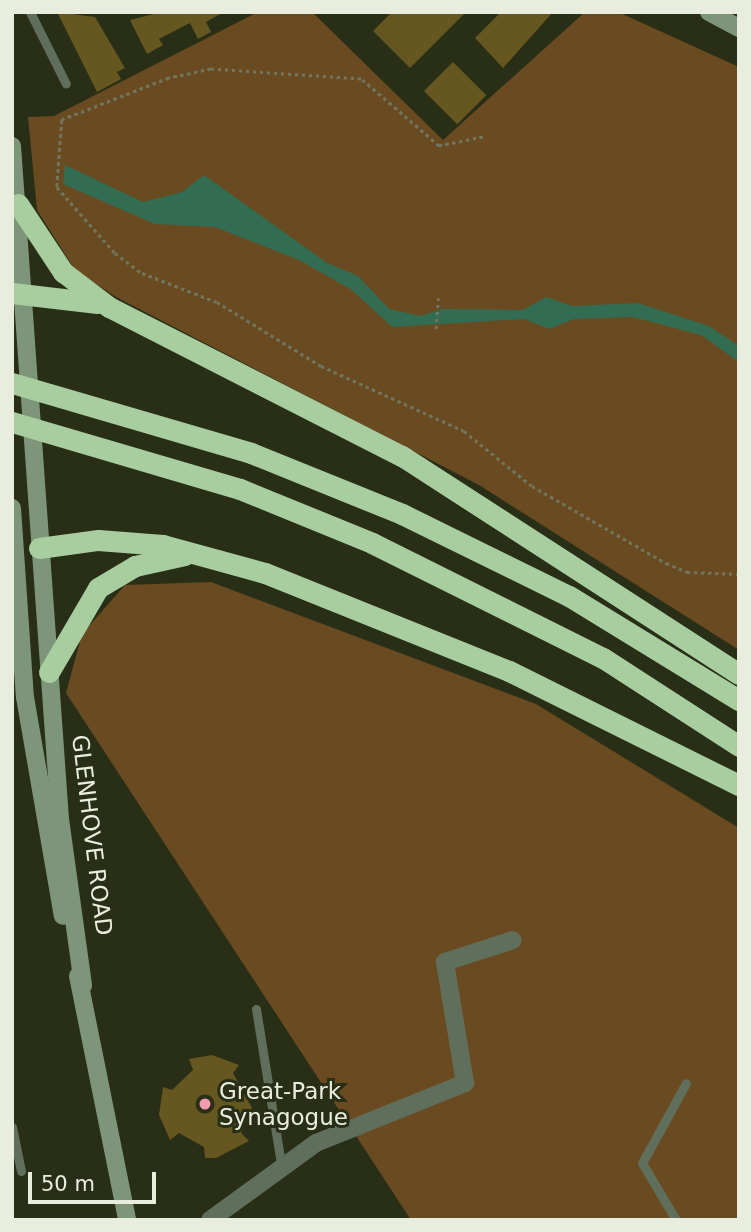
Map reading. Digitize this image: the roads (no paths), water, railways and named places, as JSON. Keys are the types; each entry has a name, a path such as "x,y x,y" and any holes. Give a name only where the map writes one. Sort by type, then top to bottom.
{"highway":[{"path":"17,194 63,272 109,307 402,456 739,674"},
{"path":"18,293 109,307"},
{"path":"12,383 241,450 402,514 569,596 739,700"},
{"path":"12,422 240,489 372,543 603,659 739,746"},
{"path":"39,548 98,540 204,553 498,666 739,785"},
{"path":"49,672 98,588 135,566 204,553"}],"main road":[{"path":"709,12 739,28"},
{"name":"GLENHOVE ROAD","path":"12,146 17,194 18,293 27,339 31,456 49,672 83,985 127,1220"},
{"path":"13,521 37,526"},
{"name":"GLENHOVE ROAD","path":"13,521 22,662 49,847 72,964 83,985"},
{"path":"14,554 39,548"},
{"path":"12,642 22,662"}],"street":[{"path":"210,1220 316,1143 465,1083 444,962 513,940"}],"lane":[{"path":"30,12 66,83"},
{"path":"256,1009 282,1169"},
{"path":"676,1220 642,1163 686,1083"},
{"path":"12,1127 21,1171"}],"place":[{"name":"Great-Park Synagogue","path":"205,1104"}]}
